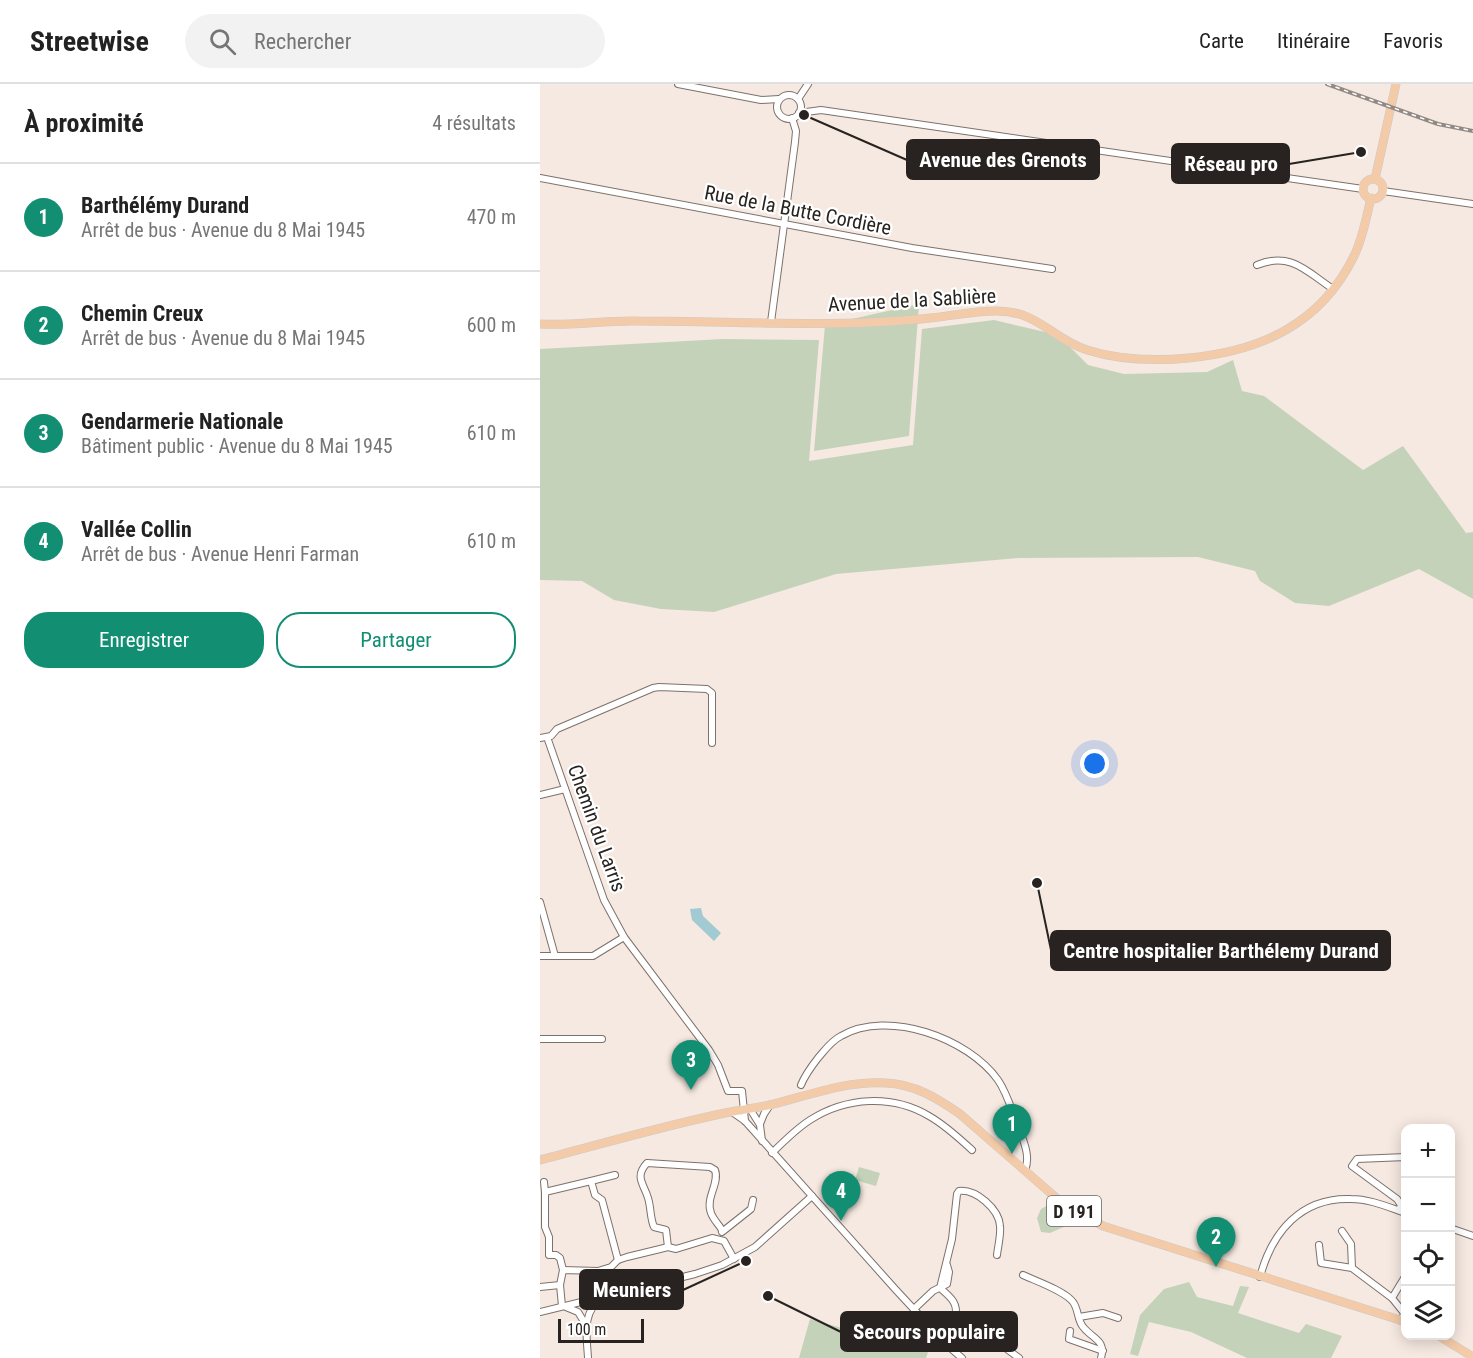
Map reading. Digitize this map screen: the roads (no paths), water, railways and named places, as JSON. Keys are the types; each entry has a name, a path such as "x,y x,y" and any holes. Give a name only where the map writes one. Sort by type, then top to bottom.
{"main road":[{"path":"1375,179 1396,84"},
{"path":"1375,179 1382,184 1383,191 1379,196 1371,198 1366,196 1364,189 1368,181 1375,179"},
{"name":"Avenue de la Sablière","path":"541,324 634,321 855,323 1007,311 1039,321 1086,350 1110,355 1179,359 1231,352 1270,340 1308,316 1334,289 1355,254 1371,198"},
{"name":"D 191","path":"540,1160 852,1085 884,1082 913,1087 944,1102 1062,1203 1103,1226 1401,1321"},
{"path":"1447,1340 1473,1357"}],"street":[{"path":"678,84 761,100 779,99 806,87"},
{"path":"799,113 800,101 806,87"},
{"path":"790,94 821,110 1364,189"},
{"path":"777,110 779,99"},
{"path":"761,100 777,110 782,117 792,118 799,113 821,110"},
{"path":"771,322 795,142 796,131 792,118"},
{"name":"Rue de la Butte Cordière","path":"540,178 912,248 1052,269"},
{"path":"1383,191 1473,204"},
{"path":"1257,264 1270,260 1300,265 1334,289"},
{"name":"Chemin du Larris","path":"712,743 712,693 707,689 659,687 557,729 544,737 565,789 602,896 624,937 709,1050 728,1090 742,1091 747,1109"},
{"path":"540,795 565,789"},
{"path":"540,902 555,956"},
{"path":"540,956 593,956 624,937"},
{"path":"801,1085 827,1047 839,1036 852,1031 884,1025 902,1026 950,1041 982,1064 999,1081 1026,1150 1028,1164 1025,1170"},
{"path":"540,1039 602,1039"},
{"path":"772,1153 797,1130 823,1112 842,1105 865,1101 896,1103 914,1108 943,1125 972,1150"},
{"path":"762,1141 760,1125 771,1105"},
{"path":"745,1121 747,1109"},
{"path":"747,1109 760,1125"},
{"path":"732,1112 745,1121 914,1309 962,1358"},
{"path":"1401,1157 1357,1159 1353,1161 1352,1166 1397,1199 1401,1205"},
{"path":"668,1247 666,1230 654,1227 649,1200 640,1182 643,1167 647,1163 710,1167 715,1170 717,1176 710,1205 711,1213 722,1230"},
{"path":"545,1192 615,1175"},
{"path":"591,1181 595,1195 602,1200 618,1260"},
{"path":"544,1182 545,1227 549,1237 549,1255"},
{"path":"914,1309 933,1291 947,1284 949,1272 947,1265 959,1191 968,1192 985,1202 998,1217 1000,1226 997,1255"},
{"path":"540,1312 695,1274 734,1259 755,1247 812,1197"},
{"path":"1260,1277 1265,1260 1281,1230 1310,1207 1324,1202 1352,1199 1368,1201 1401,1212"},
{"path":"719,1238 722,1230 751,1209 753,1200"},
{"path":"1455,1230 1473,1236"},
{"path":"1342,1232 1351,1244 1352,1268"},
{"path":"563,1270 598,1271 612,1267 618,1260 668,1247 676,1249 712,1238 724,1241 734,1259"},
{"path":"1319,1245 1321,1263 1352,1268 1392,1298 1401,1308"},
{"path":"540,1257 555,1255 560,1258 563,1270 560,1285 562,1306"},
{"path":"1023,1275 1073,1301 1084,1328 1099,1339 1102,1355"},
{"path":"1392,1298 1401,1283"},
{"path":"540,1287 560,1285"},
{"path":"940,1288 956,1306 955,1317"},
{"path":"588,1358 586,1325 588,1315 593,1306 607,1295"},
{"path":"562,1306 578,1312 586,1325"},
{"path":"1079,1317 1103,1313 1118,1318"},
{"path":"974,1328 988,1335 1019,1358"},
{"path":"1070,1331 1069,1339 1102,1355"}],"water":[{"path":"701,908 703,916 721,933 714,941 692,920 690,909"}],"railway":[{"path":"1327,84 1438,124 1473,131"}],"place":[{"name":"Avenue des Grenots","path":"804,115"},
{"name":"Réseau pro","path":"1361,152"},
{"name":"Centre hospitalier Barthélemy Durand","path":"1037,883"},
{"name":"Gendarmerie Nationale","path":"691,1090"},
{"name":"Barthélémy Durand","path":"1012,1154"},
{"name":"Vallée Collin","path":"841,1221"},
{"name":"Meuniers","path":"746,1261"},
{"name":"Chemin Creux","path":"1216,1267"},
{"name":"Secours populaire","path":"768,1296"}]}
